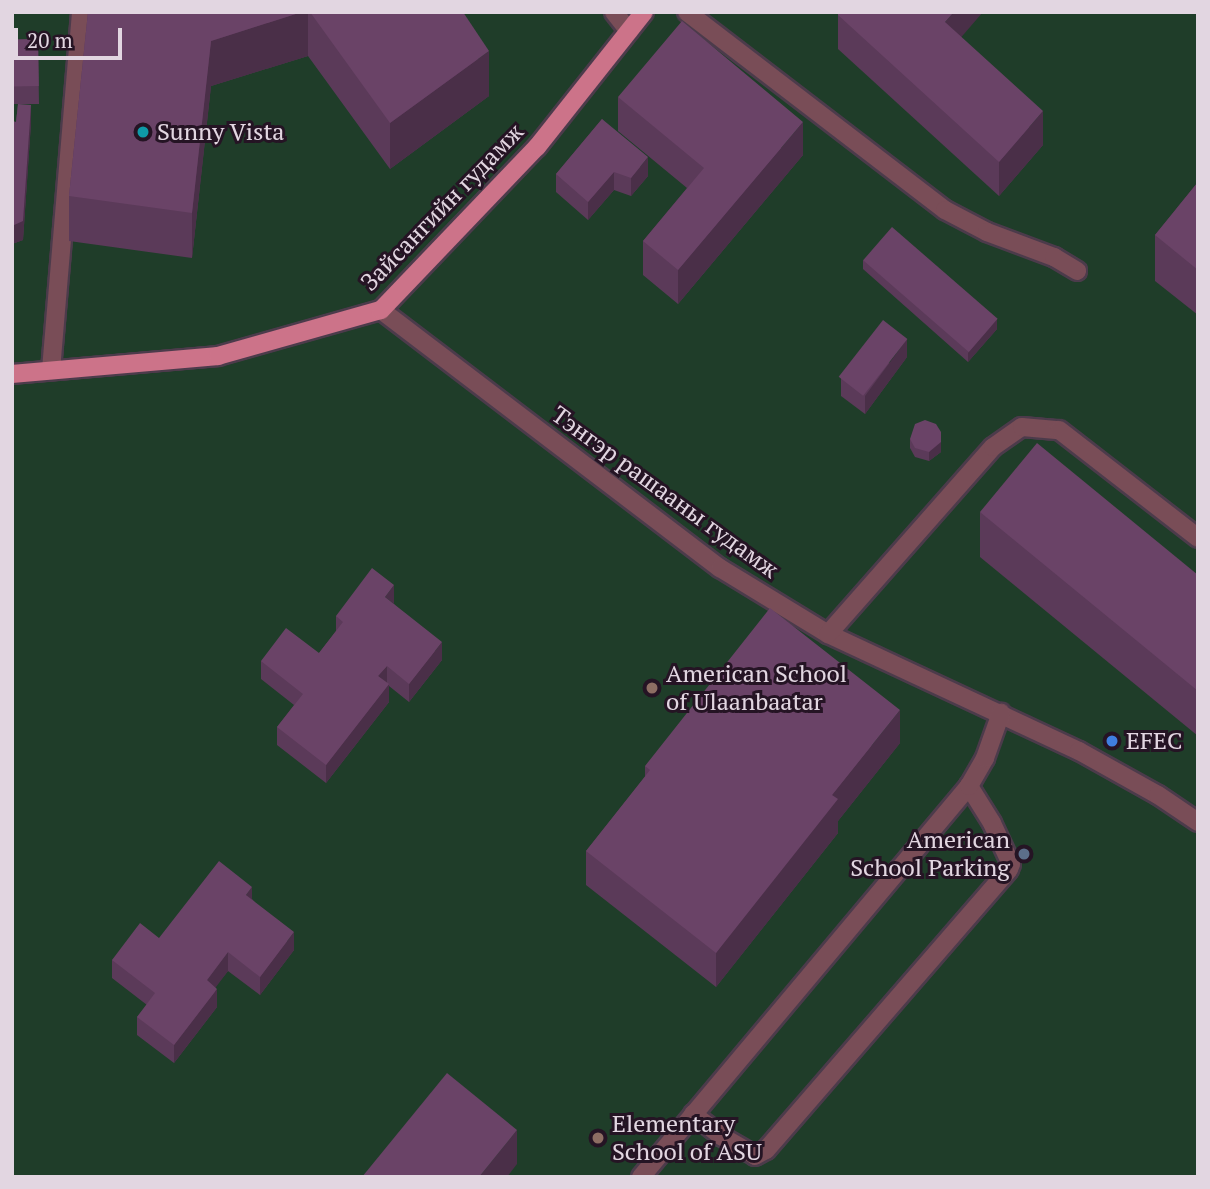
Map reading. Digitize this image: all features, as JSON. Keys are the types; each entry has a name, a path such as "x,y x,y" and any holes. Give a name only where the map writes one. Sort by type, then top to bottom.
{"main road":[{"name":"Зайсангийн гудамж","path":"12,374 218,356 380,310 537,147 644,12"}],"street":[{"path":"51,370 81,12"},
{"path":"614,12 629,31"},
{"path":"687,12 945,210 976,227 1055,257 1077,271"},
{"name":"Тэнгэр рашааны гудамж","path":"380,310 720,568 828,634 1000,713 1122,774 1198,822"},
{"path":"828,634 993,447 1022,427 1059,430 1198,538"},
{"path":"641,1177 969,786 985,758 1000,713"},
{"path":"693,1114 721,1136 755,1156 766,1150 1009,869 1011,864 992,822 969,786"}],"green space":[{"path":"12,12 1198,12 1198,1177 12,1177"}],"building":[{"path":"88,12 302,12 211,41 192,213 69,196"},
{"path":"310,12 463,12 489,51 390,123"},
{"path":"838,12 954,12 945,22 1043,111 999,162 838,15"},
{"path":"682,21 803,122 678,270 643,241 704,168 618,97"},
{"path":"12,39 38,39 39,86 13,86"},
{"path":"18,104 31,105 23,221 12,226 12,121 16,122"},
{"path":"602,119 648,157 631,178 614,172 588,202 556,174"},
{"path":"1198,182 1198,270 1155,235"},
{"path":"892,227 998,319 969,352 863,260"},
{"path":"883,320 907,339 863,396 839,377"},
{"path":"925,420 936,424 941,432 941,442 929,452 915,448 910,439 915,424"},
{"path":"1037,443 1198,575 1198,691 980,512"},
{"path":"372,568 394,585 385,597 442,642 409,684 387,666 378,676 389,684 326,765 277,727 303,694 261,661 286,628 319,653 343,622 336,616"},
{"path":"770,608 900,710 832,795 838,799 716,953 586,851 650,770 645,766"},
{"path":"219,861 252,887 246,895 294,932 260,977 228,952 207,980 217,989 174,1045 137,1017 155,993 112,960 140,923 159,938"},
{"path":"447,1073 517,1130 479,1177 362,1177"}],"place":[{"name":"Sunny Vista","path":"143,132"},
{"name":"American School of Ulaanbaatar","path":"652,688"},
{"name":"EFEC","path":"1112,741"},
{"name":"American School Parking","path":"1024,854"},
{"name":"Elementary School of ASU","path":"598,1138"}]}
